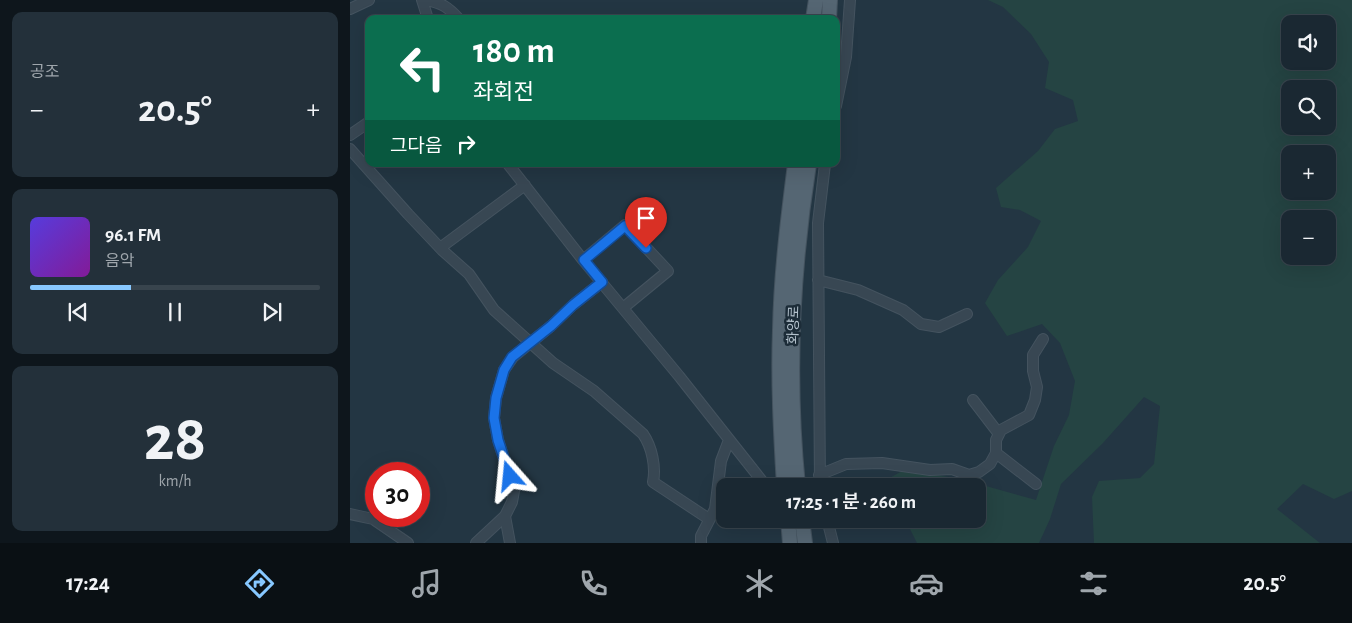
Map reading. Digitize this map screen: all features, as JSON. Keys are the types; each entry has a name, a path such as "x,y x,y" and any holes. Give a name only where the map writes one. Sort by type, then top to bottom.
{"main road":[{"path":"808,15 809,0"},
{"path":"814,15 816,0"},
{"path":"829,15 830,0"},
{"name":"화양로","path":"783,478 781,446 780,330 784,259 795,167"},
{"name":"화양로","path":"797,478 792,399 792,320 798,240 808,167"},
{"path":"789,528 790,543"},
{"path":"803,528 805,543"}],"street":[{"path":"350,9 369,0"},
{"path":"427,15 424,0 440,2 455,15"},
{"path":"840,86 846,57 850,0"},
{"path":"350,135 365,125"},
{"path":"350,149 365,166"},
{"path":"366,167 440,248 469,274 494,310 553,363 594,392 643,434 648,441 655,474 654,482 709,519"},
{"path":"510,167 760,478"},
{"name":"화양로","path":"819,478 818,222 824,167"},
{"path":"440,248 525,185"},
{"path":"584,260 625,226 668,271 623,308"},
{"path":"818,280 858,290 903,310 921,324 939,327 967,314"},
{"path":"476,543 505,516 512,502 514,491 498,440 494,418 496,398 504,370 512,357 602,282"},
{"path":"819,475 846,464 882,462 930,470 952,469 969,475 979,472 990,464 996,453 996,440 1001,430 1029,415 1035,400 1037,387 1033,371 1033,355 1043,339"},
{"path":"973,400 999,434"},
{"path":"701,543 701,536 715,509 720,462 729,440"},
{"path":"996,453 1036,484"},
{"path":"350,514 373,519 408,543"},
{"path":"505,516 510,543"},
{"path":"829,528 833,543"}],"green space":[{"path":"988,0 1352,0 1352,491 1334,499 1303,484 1277,509 1320,543 1094,543 1092,497 1099,481 1140,478 1154,464 1160,406 1144,397 1103,443 1061,484 1050,519 1039,543 917,543 910,528 986,528 986,486 1036,500 1054,446 1069,415 1075,381 1060,343 1042,324 1007,336 985,303 998,280 1028,247 1041,221 1020,210 1001,207 996,188 1038,151 1055,129 1078,121 1073,100 1045,88 1049,62 1031,34 1003,7"},
{"path":"904,470 955,478 890,478"}],"route":[{"path":"510,476 498,440 494,418 496,398 504,370 512,357 602,282 584,260 625,226 646,248"}]}
